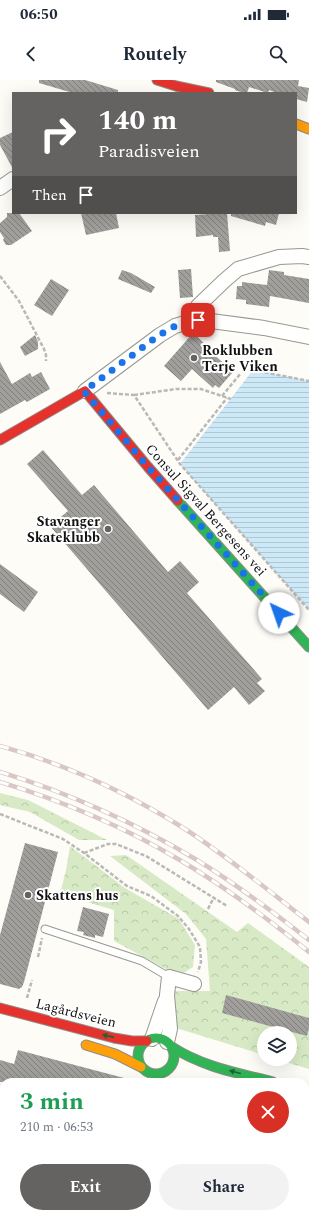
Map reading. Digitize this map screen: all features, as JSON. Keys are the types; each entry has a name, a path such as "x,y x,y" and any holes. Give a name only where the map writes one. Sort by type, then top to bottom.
{"street":[{"path":"157,80 204,92"},
{"path":"176,86 190,92"},
{"path":"297,125 308,129"},
{"path":"0,188 12,180"},
{"path":"192,321 198,306 238,269 278,257 302,256 309,258"},
{"path":"0,440 84,391 160,334 175,326 192,321 210,321 264,328 309,337"},
{"name":"Consul Sigval Bergesens vei","path":"84,391 148,467 309,647"},
{"path":"167,995 170,1029 169,1044 174,1052 174,1059 172,1065 166,1071 152,1078 141,1067 139,1053 141,1047 149,1040 158,1024 167,995 169,977 194,984"},
{"name":"Lagårdsveien","path":"0,1008 114,1038 132,1041 149,1040"},
{"path":"149,1040 162,1039 181,1054 213,1066 258,1078"},
{"name":"Lagårdsveien","path":"74,1042 111,1052 141,1067"},
{"path":"166,1071 177,1072"}],"lane":[{"path":"45,929 142,961 169,977"}],"path":[{"path":"0,276 10,287 25,310 44,349 46,361"},
{"path":"253,370 309,381"},
{"path":"222,396 241,373"},
{"path":"106,393 134,395 176,389 201,389 231,399"},
{"path":"134,395 178,460 309,610"},
{"path":"178,460 228,398"},
{"path":"0,814 63,839 127,886 151,896 178,916 200,947 201,962 194,984"},
{"path":"84,853 108,844 116,844 146,856 227,906"},
{"path":"208,909 214,897"},
{"path":"26,1001 32,980"}],"green space":[{"path":"0,793 28,800 107,840 79,840 30,812 0,805"},
{"path":"70,846 125,888 179,919 195,945 193,967 179,976 114,941 114,910 60,894"},
{"path":"126,855 237,932 248,923 309,967 309,1069 297,1065 297,1026 257,1026 257,1053 176,1028 174,991 210,991 206,939 186,914 110,856"}],"water":[{"path":"253,370 309,381 309,610 180,464"}],"building":[{"path":"39,80 85,80 118,90 118,92 70,92 39,83"},
{"path":"216,80 299,80 298,86 309,88 307,102 297,99 297,92 274,92 269,90 268,92 265,92 249,87 247,92 241,92 216,82"},
{"path":"12,132 12,167 0,145 0,138"},
{"path":"7,213 20,214 32,231 11,245 6,245 0,232 0,223 7,217"},
{"path":"81,214 116,214 119,228 86,235"},
{"path":"227,214 230,251 219,252 218,237 213,237 213,235 196,237 195,215"},
{"path":"231,214 279,214 276,225 266,222 265,226 231,216"},
{"path":"191,269 193,297 180,298 178,270"},
{"path":"122,270 131,273 155,287 151,293 118,279"},
{"path":"269,270 284,272 284,275 309,279 309,303 270,296 269,307 246,304 246,300 236,299 237,286 242,286 242,282 267,285"},
{"path":"51,279 69,290 52,316 34,305"},
{"name":"Roklubben Terje Viken","path":"193,333 233,372 219,388 215,385 213,388 192,369 181,381 164,366"},
{"path":"35,335 38,342 38,349 25,356 20,347"},
{"path":"0,362 12,384 30,373 32,377 41,372 50,389 27,402 25,400 0,414"},
{"path":"43,450 82,495 94,485 168,572 180,561 199,582 187,593 262,679 257,683 265,691 249,705 234,687 208,710 50,526 68,511 27,464"},
{"path":"0,564 38,592 24,612 0,594"},
{"name":"Skattens hus","path":"25,843 58,852 24,982 22,987 19,989 0,984 0,935"},
{"path":"83,907 109,914 103,937 95,935 95,938 83,935 84,932 77,931"},
{"path":"226,995 309,1018 309,1028 307,1036 297,1033 297,1026 270,1026 222,1013"},
{"path":"18,1050 124,1078 0,1078 0,1060 14,1064"}],"railway":[{"path":"0,746 24,753 72,771 141,803 185,829 217,851 309,922"},
{"path":"0,772 76,799 126,821 174,846 240,888 309,940"},
{"path":"0,782 46,797 91,815 157,847 229,891 309,952"}],"traffic: fast":[{"path":"178,501 309,647"},
{"path":"156,1038 169,1043 174,1056 169,1069 156,1074 143,1069 138,1056 143,1043 156,1038"},
{"path":"172,1047 196,1060 257,1078"}],"traffic: slow":[{"path":"297,124 309,129"},
{"path":"86,1045 115,1054 141,1067"}],"traffic: jam":[{"path":"157,80 204,92"},
{"path":"0,440 85,391 178,501"},
{"path":"0,1008 114,1038 132,1041 147,1041"}],"place":[{"name":"Roklubben Terje Viken","path":"194,358"},
{"name":"Stavanger Skateklubb","path":"108,529"},
{"name":"Skattens hus","path":"28,895"}],"route":[{"path":"198,320 175,326 160,334 84,391 148,467 279,613"}]}
